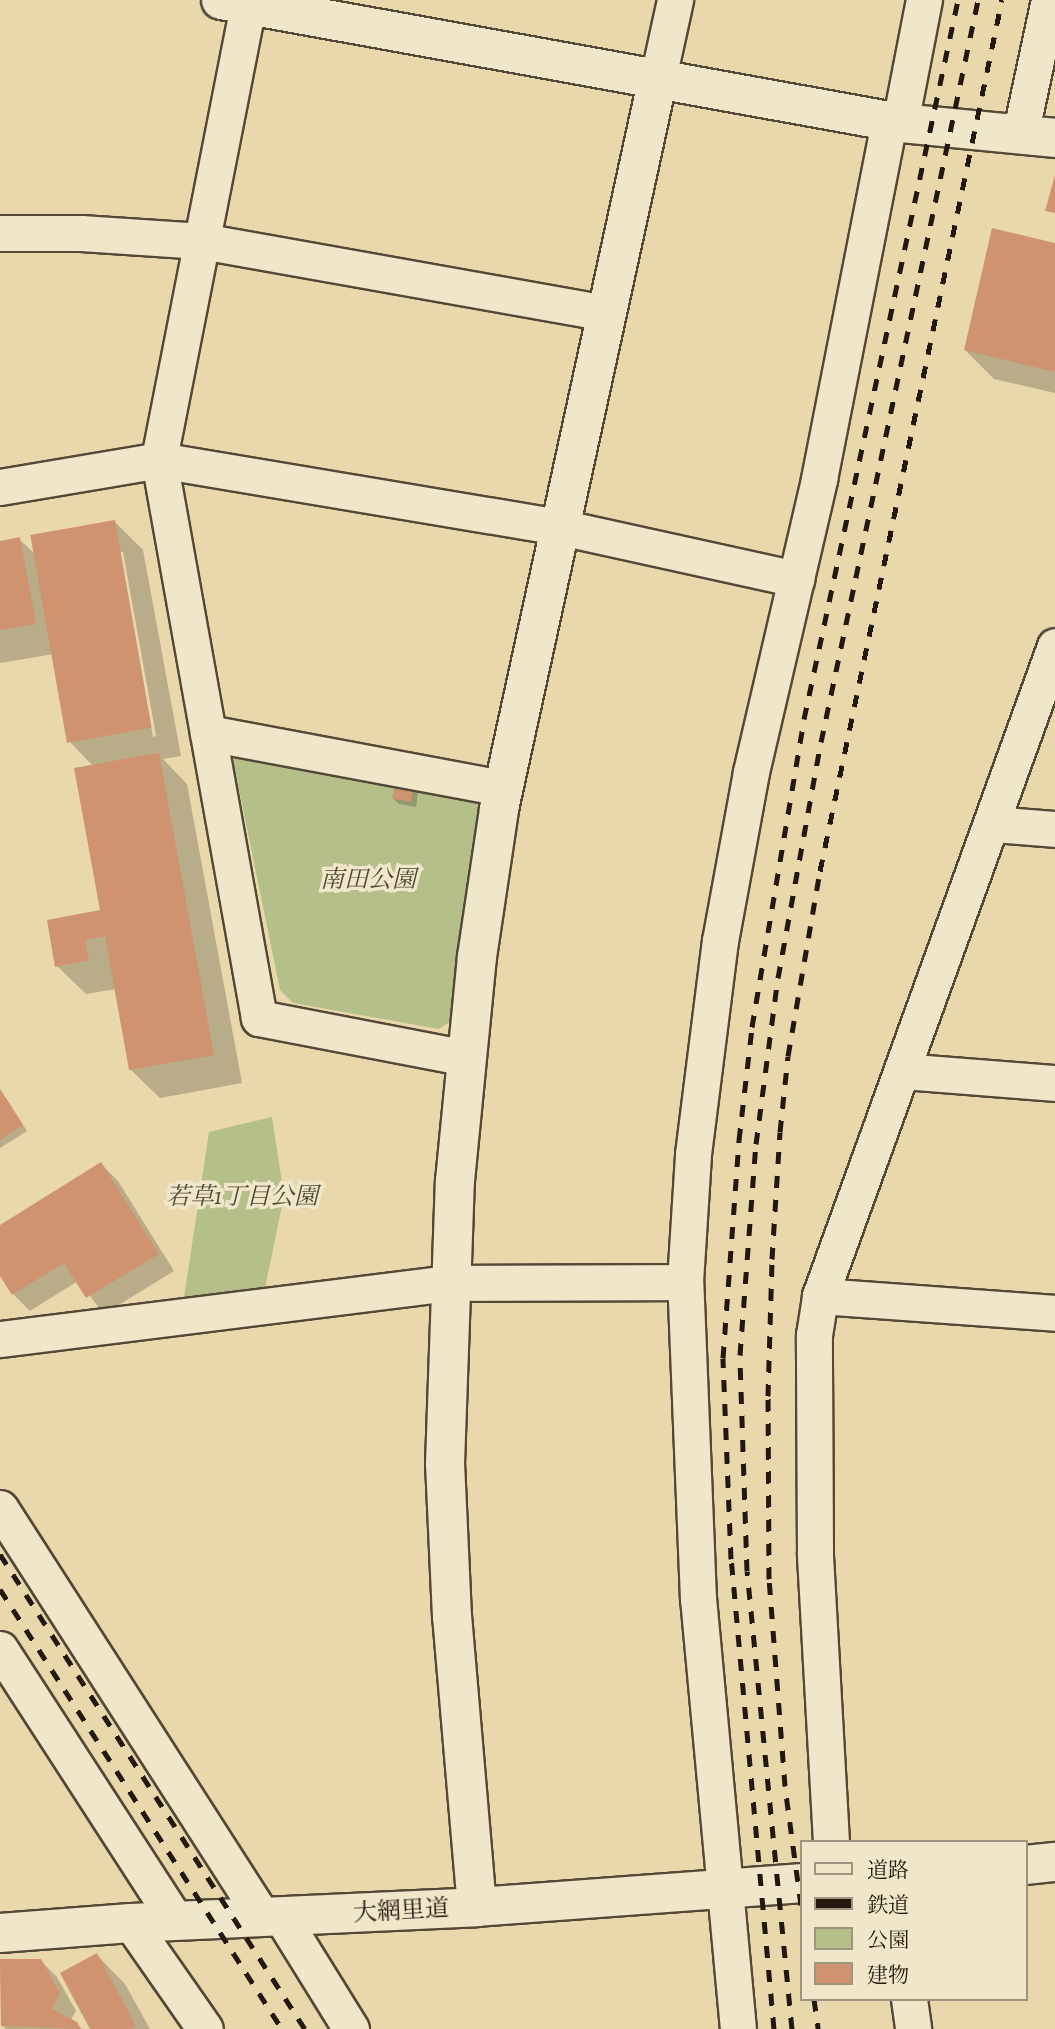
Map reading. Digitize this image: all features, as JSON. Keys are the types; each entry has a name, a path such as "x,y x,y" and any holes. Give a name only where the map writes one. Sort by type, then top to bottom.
{"street":[{"path":"477,1907 452,1617 446,1478 456,1181 477,957 503,788 675,0"},
{"path":"738,2029 698,1599 685,1282 693,1154 720,941 751,772 819,479 895,122 924,0"},
{"path":"467,1058 259,1018 159,460 202,241 240,1 895,122 1037,136 1049,0"},
{"path":"0,233 82,233 202,241 607,313"},
{"path":"0,487 159,460 560,527 796,579"},
{"path":"831,1840 824,1766 815,1552 814,1335 820,1296 993,824 1055,646"},
{"path":"208,733 503,788"},
{"path":"993,824 1055,829"},
{"path":"902,1071 1055,1083"},
{"path":"0,1339 452,1283 685,1282"},
{"path":"820,1296 1055,1313"},
{"path":"0,1508 272,1917 351,2029"},
{"path":"0,1650 176,1921"},
{"path":"1027,1865 1055,1862"},
{"name":"大網里道","path":"0,1933 131,1923 477,1907 800,1884"},
{"path":"131,1923 205,2029"},
{"path":"909,2001 913,2029"}],"green space":[{"name":"南田公園","path":"249,745 470,790 490,806 457,1017 439,1029 293,1003 280,990 233,760"},
{"name":"若草1丁目公園","path":"272,1117 284,1196 264,1293 183,1304 209,1132"}],"building":[{"path":"1055,175 1055,213 1045,211"},
{"path":"992,228 1055,243 1055,372 964,350"},
{"path":"115,520 152,728 67,743 30,535"},
{"path":"20,537 36,624 0,630 0,541"},
{"path":"159,753 214,1055 129,1070 105,936 85,940 89,960 55,967 47,920 100,910 74,768"},
{"path":"395,782 414,785 411,802 392,799"},
{"path":"0,1089 23,1125 0,1140"},
{"path":"101,1162 159,1254 86,1298 64,1263 12,1295 0,1276 0,1225"},
{"path":"97,1953 136,2026 130,2029 90,2029 60,1973"},
{"path":"0,1959 41,1959 60,1993 52,2009 77,2022 81,2029 1,2026"}],"railway":[{"path":"774,2029 731,1559 723,1358 739,1140 752,1027 804,719 958,0"},
{"path":"792,2029 747,1571 740,1355 756,1144 778,978 821,742 978,0"},
{"path":"800,1898 785,1786 769,1579 768,1396 772,1259 788,1056 820,871 1002,0"},
{"path":"0,1554 305,2029"},
{"path":"0,1589 282,2029"},
{"path":"814,2001 818,2029"}]}
